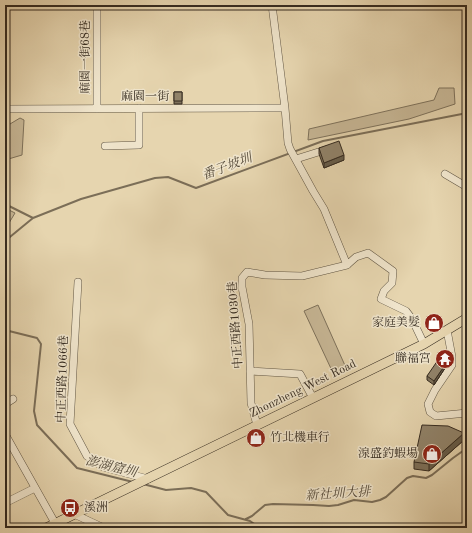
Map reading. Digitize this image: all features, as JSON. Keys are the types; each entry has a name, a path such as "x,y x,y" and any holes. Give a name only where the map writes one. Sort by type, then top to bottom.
{"main road":[{"name":"Zhonzheng West Road","path":"74,514 424,344 467,318"},
{"path":"46,528 74,514"}],"street":[{"name":"麻園一街68巷","path":"97,5 97,109"},
{"path":"272,5 288,143 290,149 324,209 347,265 356,257 368,253 393,271 392,283 384,291 381,299 406,311 412,319 424,344"},
{"path":"105,146 138,145 139,108"},
{"name":"麻園一街","path":"5,109 285,108"},
{"path":"296,158 328,149"},
{"path":"445,174 467,187"},
{"name":"中正西路1030巷","path":"257,425 251,402 249,324 242,287 242,278 246,272 265,275 302,276 347,265"},
{"name":"中正西路1066巷","path":"78,282 70,424 87,456 103,467 148,478"},
{"path":"447,330 452,365 434,390 428,404 430,412 436,416 467,412"},
{"path":"250,371 300,374 313,398"},
{"path":"5,404 13,399"},
{"path":"5,434 55,523"},
{"path":"5,502 35,488"},
{"path":"74,514 104,528"}],"shaded area":[{"path":"439,88 454,88 455,104 409,119 308,140 309,129 434,100"},
{"path":"20,118 24,120 22,155 5,160 5,127"},
{"path":"5,208 15,213 5,229"},
{"path":"318,305 347,370 334,375 304,311"}],"building":[{"path":"174,92 182,92 182,101 174,101"},
{"path":"339,141 344,155 324,163 319,148"},
{"path":"442,352 451,354 449,361 440,358"},
{"path":"438,360 445,365 434,381 427,376"},
{"name":"湶盛釣蝦場","path":"422,425 448,426 464,433 429,464 414,462"}],"waterway":[{"name":"番子坡圳","path":"5,241 33,218 81,199 155,178 168,177 196,188 323,141 467,113"},
{"path":"5,204 33,218"},
{"name":"澎湖窟圳","path":"5,330 37,338 41,344 34,411 37,425 77,468 133,482"},
{"name":"新社圳大排","path":"246,519 265,505 329,506 354,500 372,502 380,500 386,497 407,478 413,476 426,478 432,475 467,448"},
{"name":"澎湖窟圳","path":"143,484 166,490 191,488 206,492 228,515 250,521 260,528"}],"place":[{"name":"家庭美髮","path":"434,323"},
{"name":"聯福宮","path":"445,359"},
{"name":"竹北機車行","path":"256,438"},
{"name":"湶盛釣蝦場","path":"432,454"},
{"name":"溪洲","path":"70,508"}]}
